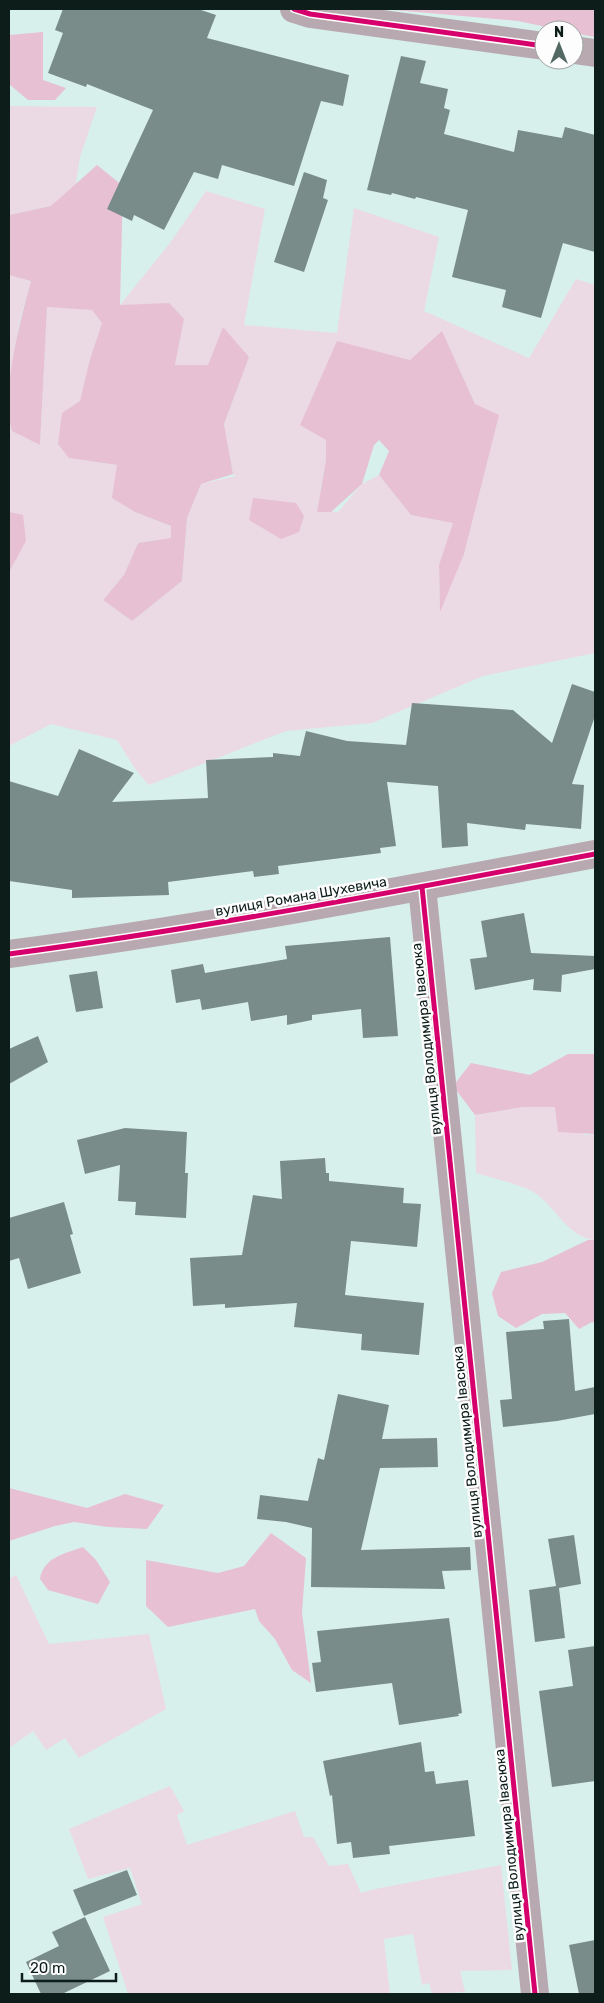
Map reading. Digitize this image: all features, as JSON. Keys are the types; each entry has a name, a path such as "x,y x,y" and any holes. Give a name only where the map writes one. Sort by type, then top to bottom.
{"street":[{"path":"294,9 310,14 534,45"},
{"name":"вулиця Романа Шухевича","path":"9,954 96,942 422,887 595,854"},
{"name":"вулиця Володимира Івасюка","path":"422,887 535,1994"}],"shaded area":[{"path":"383,9 595,9 595,37 584,35 584,20 534,20 534,24 518,21"},
{"path":"43,32 43,80 66,88 55,100 28,100 9,84 9,35"},
{"path":"9,106 97,107 80,157 71,215 51,206 9,215"},
{"path":"97,165 123,186 120,305 169,303 184,319 175,365 208,365 223,327 249,357 224,424 233,474 201,484 187,518 182,581 132,621 103,600 124,575 138,543 171,538 171,526 135,512 112,498 117,465 69,458 58,444 62,413 80,401 90,359 102,323 92,310 47,307 40,445 12,431 9,416 8,398 13,356 31,281 9,275 9,215 51,206"},
{"path":"206,191 265,209 244,325 337,333 354,208 439,237 424,311 529,358 576,279 595,285 595,653 483,676 372,723 286,731 149,785 136,770 117,740 51,724 9,746 9,422 12,431 40,445 47,306 92,310 102,323 90,359 69,458 117,465 135,512 171,526 171,538 138,543 124,575 103,600 132,621 182,581 187,518 201,484 236,476 233,474 224,424 249,357 208,365 175,365 184,319 120,305 170,243","holes":["442,332 475,404 440,610 439,565 454,523 411,515 379,475 362,484 338,512 317,511 326,460 326,440"]},
{"path":"9,275 31,281 19,324 9,385"},
{"path":"442,331 475,404 499,415 464,554 440,612 439,565 453,523 411,515 379,475 389,451 379,440 374,445 362,484 331,512 317,512 326,460 326,440 300,425 337,341 410,360"},
{"path":"253,498 296,503 304,516 299,532 281,539 249,520"},
{"path":"9,512 23,515 26,541 9,572"},
{"path":"568,1054 595,1054 595,1134 558,1132 555,1107 523,1107 475,1115 453,1086 471,1063 530,1075"},
{"path":"523,1107 556,1107 585,1135 595,1134 595,1240 585,1238 569,1228 542,1199 530,1190 476,1173 475,1115"},
{"path":"588,1240 595,1240 595,1323 592,1322 579,1329 565,1313 542,1314 516,1328 498,1316 492,1293 501,1272 542,1262"},
{"path":"9,1488 87,1508 125,1494 164,1505 147,1529 108,1527 74,1522 9,1541"},
{"path":"271,1533 306,1558 302,1613 311,1683 292,1670 275,1639 259,1621 255,1609 168,1627 146,1606 146,1560 218,1573 244,1566"},
{"path":"83,1547 96,1560 110,1582 98,1604 48,1590 40,1579 42,1572 50,1561 62,1554"},
{"path":"16,1575 49,1644 149,1634 166,1709 79,1758 65,1738 46,1750 33,1731 9,1748 9,1579"},
{"path":"170,1786 184,1811 177,1815 187,1845 295,1811 304,1837 313,1837 329,1866 348,1864 361,1893 501,1865 512,1970 460,1971 465,1992 432,1994 429,1983 422,1985 413,1934 384,1939 390,1994 128,1994 103,1917 142,1904 130,1868 88,1879 69,1829"}],"building":[{"path":"63,9 198,9 216,15 207,38 349,75 343,106 321,101 294,186 222,165 218,179 194,172 164,230 134,215 132,221 107,209 153,110 87,84 86,87 48,73 63,33 55,30"},
{"path":"401,56 426,61 420,83 448,89 444,108 450,110 444,134 514,152 518,130 562,138 565,127 595,135 595,252 563,243 541,318 502,307 506,290 452,277 468,210 416,197 415,199 392,193 391,195 367,190"},
{"path":"304,172 327,180 323,198 328,200 304,272 274,262"},
{"path":"572,684 595,692 595,716 572,784 584,785 581,829 526,824 525,830 467,823 468,846 442,848 438,786 387,782 396,846 380,848 381,853 278,866 279,874 254,877 253,871 168,882 169,895 72,898 72,890 9,881 9,781 58,796 79,749 134,773 112,802 208,798 206,760 273,757 273,753 300,756 306,731 347,741 406,745 412,703 513,710 552,743"},
{"path":"524,913 531,953 595,956 595,969 562,975 561,992 533,990 534,979 475,990 470,959 487,957 481,921"},
{"path":"390,937 398,1036 363,1038 361,1009 312,1015 312,1020 287,1025 287,1015 251,1021 248,1002 202,1010 200,999 176,1003 171,970 203,964 205,973 287,959 285,946"},
{"path":"97,971 103,1008 76,1012 69,975"},
{"path":"38,1036 48,1062 9,1084 9,1049"},
{"path":"125,1128 187,1132 185,1173 188,1173 186,1218 135,1215 136,1202 118,1201 120,1165 85,1174 77,1140"},
{"path":"325,1158 326,1173 329,1173 329,1181 404,1188 403,1203 421,1204 417,1247 351,1241 345,1295 424,1303 419,1355 361,1350 362,1334 294,1327 297,1303 225,1308 225,1304 193,1306 190,1258 242,1255 253,1195 282,1199 280,1161"},
{"path":"64,1202 73,1234 70,1235 81,1273 28,1289 19,1258 9,1261 9,1218"},
{"path":"569,1319 575,1391 595,1387 595,1414 557,1421 503,1427 500,1400 512,1399 506,1332 544,1329 543,1321"},
{"path":"338,1394 389,1405 382,1439 437,1438 438,1467 380,1468 361,1550 470,1547 471,1570 442,1571 445,1589 311,1587 312,1528 286,1522 257,1519 260,1495 308,1501 318,1458 324,1460"},
{"path":"574,1535 581,1584 559,1588 565,1638 535,1642 529,1590 556,1586 548,1539"},
{"path":"449,1618 462,1713 458,1714 459,1716 399,1725 392,1683 316,1692 312,1663 321,1662 317,1631"},
{"path":"595,1646 595,1781 552,1787 539,1691 573,1686 568,1650"},
{"path":"421,1742 425,1772 434,1771 436,1784 468,1780 475,1836 389,1846 390,1854 353,1858 351,1842 337,1844 332,1795 330,1796 323,1761"},
{"path":"127,1870 137,1895 84,1916 73,1890"},
{"path":"85,1917 110,1971 62,1994 41,1994 26,1962 59,1946 52,1932"},
{"path":"595,1940 595,1994 579,1994 569,1945"}],"cycle path":[{"path":"294,9 310,14 534,45"},
{"path":"9,954 229,921 595,854"},
{"path":"422,887 535,1994"}]}
